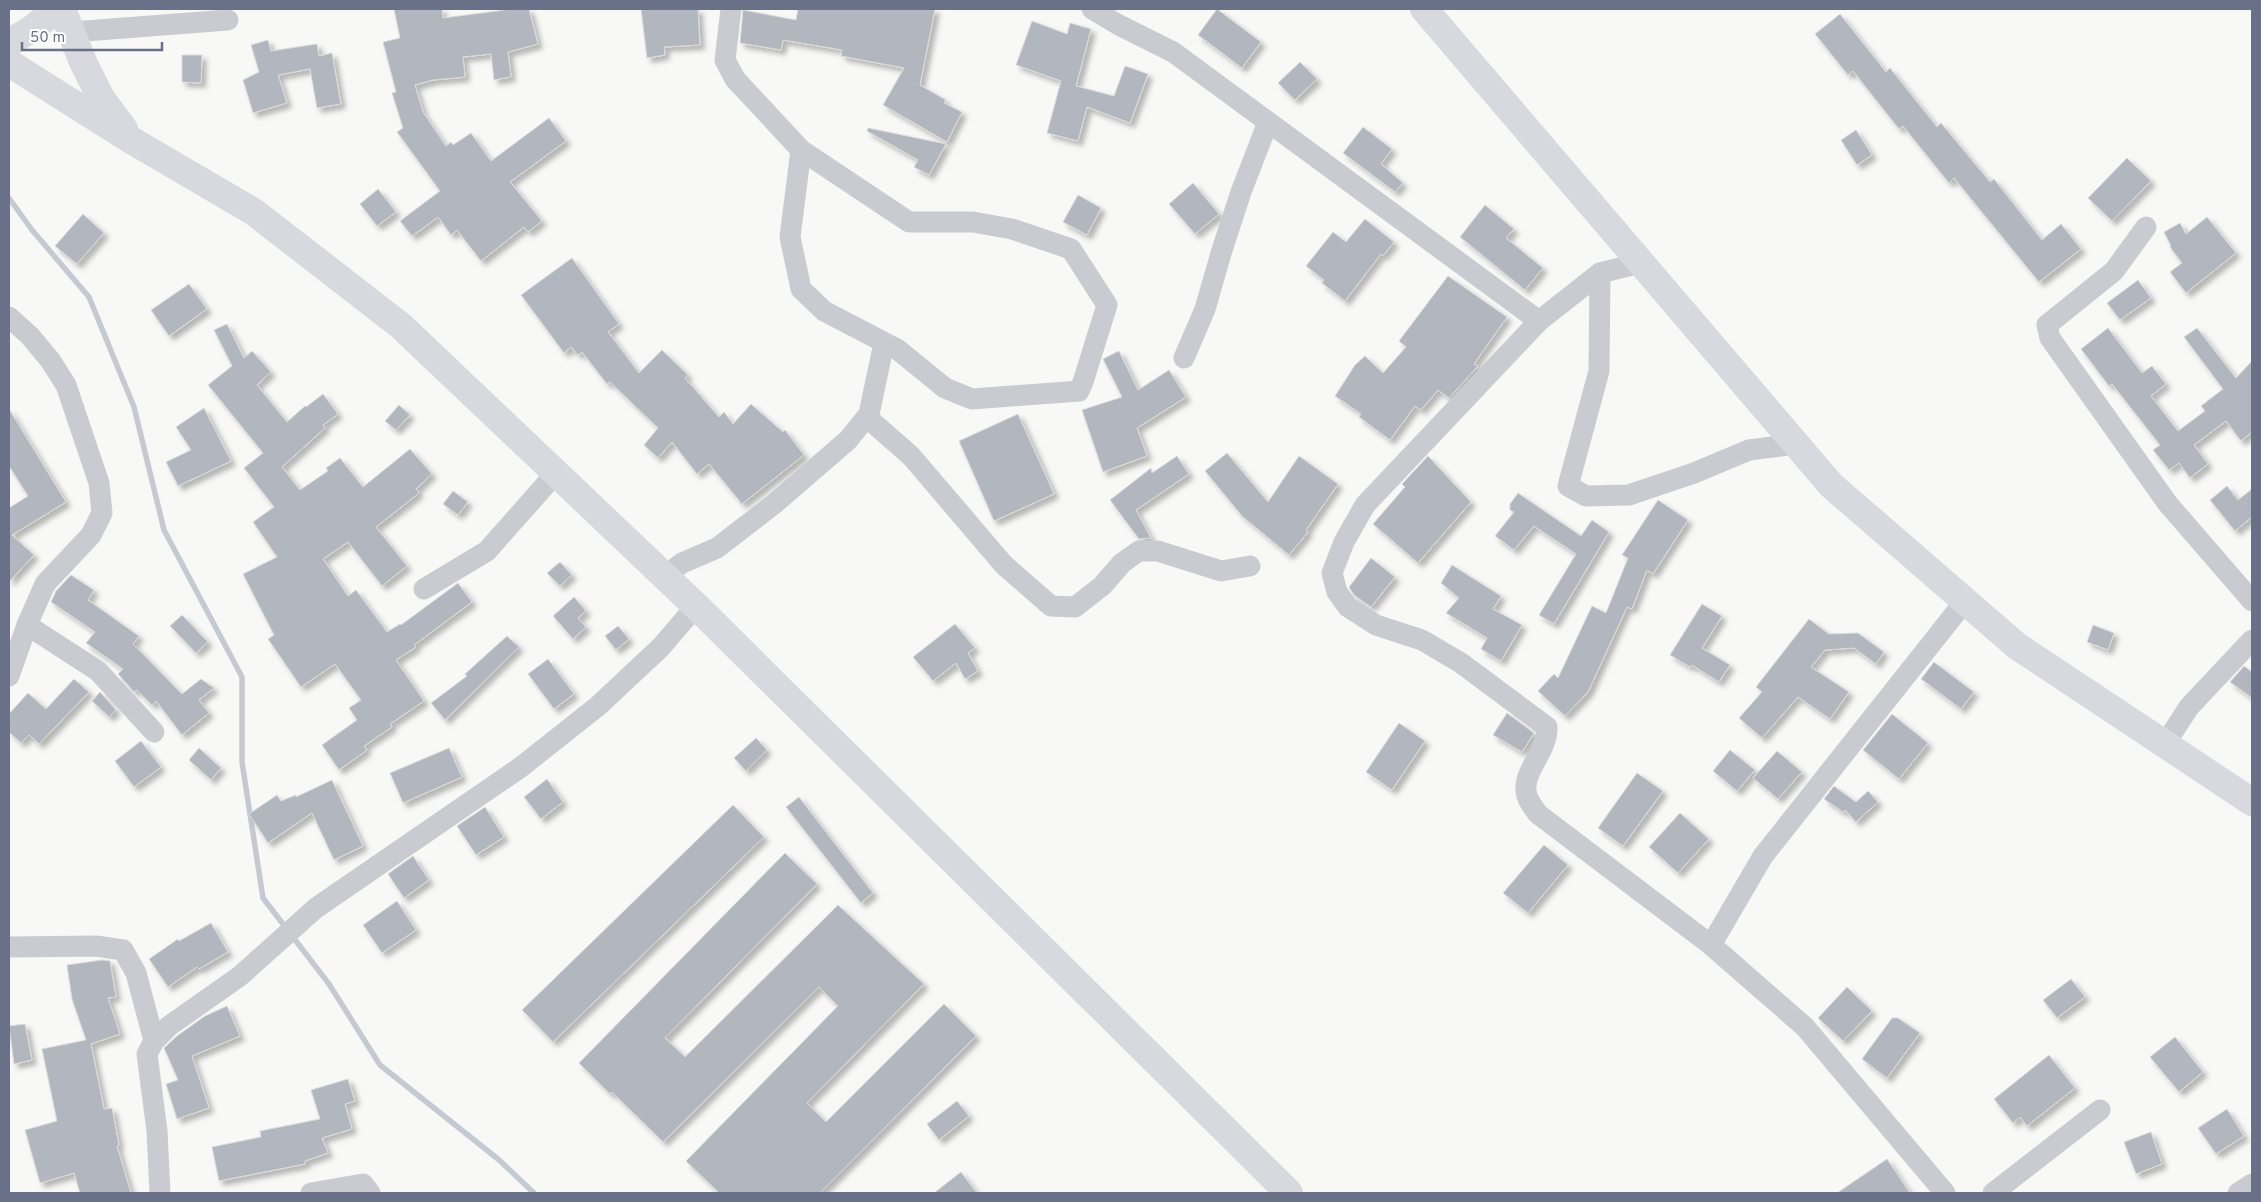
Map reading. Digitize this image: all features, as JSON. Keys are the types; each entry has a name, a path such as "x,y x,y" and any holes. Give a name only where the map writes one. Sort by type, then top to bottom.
{"main road":[{"path":"9,43 33,28 57,9"},
{"path":"1424,9 1831,485 2017,646 2252,802"},
{"path":"67,20 83,62 101,98 131,140"},
{"path":"9,63 131,140 254,212 401,326 696,606 1288,1193"}],"street":[{"path":"731,9 725,60 735,79 801,150 909,222 974,222 1012,229 1071,249 1107,305 1083,382 1078,391 972,399 945,388 897,349 824,311 801,289 790,237 801,150"},
{"path":"1092,9 1173,52 1539,321"},
{"path":"67,20 228,20"},
{"path":"1184,358 1205,309 1241,192 1268,122"},
{"path":"2146,227 2114,271 2047,325 2050,338 2168,504 2252,601"},
{"path":"1640,263 1600,273 1539,321 1365,505 1344,542 1332,573 1338,592 1348,606 1362,617 1396,633 1422,640 1454,658 1547,727 1545,742 1525,788 1527,796 1538,813 1711,945 1805,1027 1945,1193"},
{"path":"1600,273 1599,371 1568,486 1586,496 1629,495 1694,473 1749,450 1796,444"},
{"path":"9,317 30,336 50,360 66,385 99,483 102,513 91,535 45,584 27,625 9,676"},
{"path":"884,343 869,414 870,420 911,456 1004,565 1051,606 1075,607 1102,586 1122,563 1139,551 1158,551 1222,571 1250,566"},
{"path":"665,576 682,563 717,548 774,504 848,440 869,414"},
{"path":"424,589 487,551 556,473"},
{"path":"1711,945 1763,856 1965,601"},
{"path":"160,1193 157,1140 147,1054 154,1041 169,1026 240,976 272,945 316,908 521,767 598,706 661,648 696,606"},
{"path":"27,625 98,671 154,732"},
{"path":"2165,744 2189,707 2252,640"},
{"path":"9,947 96,946 123,950 136,973 154,1041"},
{"path":"1993,1193 2100,1110"},
{"path":"311,1193 363,1184 370,1193"},
{"path":"2238,1193 2252,1184"}],"building":[{"path":"394,9 442,9 443,18 504,9 529,9 538,44 508,52 511,77 494,80 491,54 463,57 465,77 433,80 415,85 423,112 446,146 451,142 453,145 471,133 491,161 549,118 566,141 510,182 542,221 528,232 524,227 481,261 457,230 451,235 438,217 412,236 400,221 440,191 397,132 403,128 392,93 396,92 383,42 400,38"},
{"path":"641,9 698,9 700,45 664,47 665,55 647,58"},
{"path":"798,9 935,9 920,85 946,100 944,103 962,112 947,142 883,105 904,68 841,56 842,50 783,40 781,50 740,43 743,10 796,20"},
{"path":"1217,9 1261,42 1242,68 1198,35"},
{"path":"1840,14 1886,72 1890,68 1937,127 1941,123 1990,182 1994,179 2042,240 2061,224 2081,249 2039,282 1954,178 1949,183 1903,126 1899,129 1853,71 1848,75 1815,34"},
{"path":"1032,21 1067,34 1070,23 1091,29 1076,86 1114,96 1125,66 1148,74 1130,123 1087,107 1078,141 1047,133 1061,81 1016,65"},
{"path":"268,40 271,51 317,44 319,56 332,53 341,104 317,108 310,69 278,75 287,103 253,113 243,80 259,72 251,45"},
{"path":"182,55 202,55 201,83 182,82"},
{"path":"1300,62 1317,79 1295,100 1278,83"},
{"path":"1363,127 1392,149 1381,164 1403,183 1395,192 1343,153"},
{"path":"868,128 946,144 929,175 914,167 918,160 867,131"},
{"path":"1856,130 1872,155 1857,165 1841,140"},
{"path":"2127,158 2151,181 2112,221 2088,198"},
{"path":"1193,183 1219,214 1195,234 1169,204"},
{"path":"378,189 396,212 377,226 360,204"},
{"path":"1078,195 1101,208 1087,235 1063,222"},
{"path":"1485,205 1514,229 1506,238 1543,268 1525,290 1460,237"},
{"path":"83,214 104,233 77,264 55,246"},
{"path":"2207,217 2236,253 2186,293 2170,272 2182,263 2170,247 2164,232 2180,223 2186,234"},
{"path":"1365,219 1394,242 1383,256 1381,254 1345,301 1322,283 1324,280 1306,266 1333,232 1346,242"},
{"path":"572,258 619,324 608,332 639,373 662,350 688,375 685,378 719,417 724,412 733,424 751,404 783,432 785,430 804,455 742,504 709,464 697,474 672,442 658,458 644,445 658,428 610,382 607,384 582,352 578,355 571,347 564,353 521,295"},
{"path":"1448,276 1507,317 1474,364 1478,366 1449,398 1438,390 1421,410 1415,406 1390,440 1359,417 1361,414 1335,396 1355,365 1365,356 1383,373 1406,347 1399,341"},
{"path":"2138,280 2151,298 2120,320 2107,303"},
{"path":"189,284 207,309 169,336 151,310"},
{"path":"227,324 244,358 252,351 271,372 257,385 287,422 305,406 323,394 338,414 323,425 325,428 282,467 300,490 328,471 326,468 340,458 363,487 410,449 432,474 416,489 419,493 376,527 407,566 382,586 348,542 323,559 348,596 356,590 387,632 401,625 458,583 472,602 414,645 416,647 396,660 424,701 390,724 392,727 364,746 367,750 339,770 322,745 357,720 349,708 361,700 335,664 301,687 268,639 274,635 243,574 277,557 253,522 274,507 244,468 263,453 208,385 232,366 214,330"},
{"path":"2108,328 2142,373 2152,366 2166,384 2151,396 2178,431 2205,411 2201,406 2223,389 2184,337 2197,328 2236,378 2252,361 2252,432 2241,441 2226,421 2194,445 2208,464 2190,478 2179,463 2169,470 2153,450 2160,445 2112,384 2109,386 2081,349"},
{"path":"1119,351 1138,390 1169,370 1186,397 1137,428 1147,456 1103,472 1082,410 1122,397 1103,359"},
{"path":"399,405 410,415 396,430 385,421"},
{"path":"204,408 231,461 178,486 166,462 191,450 176,427"},
{"path":"9,409 66,502 12,535 34,555 9,582 9,508 28,496 9,466"},
{"path":"1018,414 1054,494 994,521 959,441"},
{"path":"1227,453 1268,502 1299,456 1338,484 1306,530 1308,532 1289,555 1242,516 1205,471"},
{"path":"1177,456 1189,474 1136,510 1151,538 1139,539 1110,500 1151,468 1152,473"},
{"path":"1428,456 1471,502 1418,563 1373,524 1405,487 1402,484"},
{"path":"2227,486 2238,500 2252,489 2252,517 2235,531 2210,500"},
{"path":"453,491 468,502 458,515 443,504"},
{"path":"1518,493 1581,536 1592,520 1609,532 1554,624 1539,615 1576,554 1534,526 1514,550 1495,536 1514,512 1510,510 1510,504"},
{"path":"1658,500 1688,520 1653,574 1647,570 1632,609 1627,607 1588,692 1565,716 1538,691 1554,674 1558,678 1592,606 1606,613 1628,558 1622,555"},
{"path":"1371,558 1395,577 1371,607 1354,595 1349,587"},
{"path":"560,562 572,575 560,586 547,573"},
{"path":"1452,565 1501,596 1493,609 1522,625 1501,661 1481,649 1487,638 1446,613 1459,598 1441,583"},
{"path":"71,575 94,590 88,600 139,636 133,644 182,694 201,679 214,688 199,700 209,713 182,735 156,701 152,705 137,690 134,692 118,674 123,669 86,643 95,632 51,602 56,591"},
{"path":"574,597 586,611 578,618 586,627 573,639 553,616"},
{"path":"1702,604 1722,616 1702,648 1730,665 1719,682 1692,665 1690,667 1670,655"},
{"path":"182,615 208,642 196,653 170,626"},
{"path":"1809,619 1829,634 1858,633 1884,652 1876,664 1854,648 1825,650 1811,667 1849,692 1830,719 1798,697 1762,738 1739,718 1762,692 1756,687"},
{"path":"955,624 975,648 968,653 978,671 965,679 956,663 933,681 913,657"},
{"path":"2093,625 2114,633 2108,650 2087,642"},
{"path":"618,626 629,639 616,650 605,636"},
{"path":"507,636 519,647 445,720 431,703 467,676 465,674"},
{"path":"548,659 574,694 554,709 528,674"},
{"path":"1934,662 1974,692 1961,709 1921,679"},
{"path":"2244,666 2252,672 2252,698 2230,682"},
{"path":"74,679 89,692 39,744 29,735 21,743 9,732 9,714 28,693 46,709"},
{"path":"100,692 116,710 109,717 92,701"},
{"path":"1507,713 1534,733 1522,752 1493,735"},
{"path":"1892,714 1928,743 1899,779 1863,750"},
{"path":"1399,723 1425,741 1392,790 1366,772"},
{"path":"756,738 767,750 746,771 734,758"},
{"path":"141,741 161,767 134,787 115,761"},
{"path":"199,748 221,768 211,780 189,760"},
{"path":"449,748 462,777 403,803 390,773"},
{"path":"1730,750 1755,770 1737,791 1713,771"},
{"path":"1777,751 1802,772 1778,799 1753,778"},
{"path":"1637,773 1663,791 1623,846 1598,828"},
{"path":"547,779 563,802 541,819 524,797"},
{"path":"332,780 363,846 334,860 312,813 268,843 249,814 277,795 281,801 296,795 296,797"},
{"path":"1834,786 1856,802 1868,791 1878,802 1856,822 1845,810 1843,812 1824,799"},
{"path":"799,797 873,893 861,903 786,807"},
{"path":"733,805 764,837 553,1042 522,1010"},
{"path":"485,807 504,837 476,855 457,826"},
{"path":"1680,813 1709,839 1678,873 1649,847"},
{"path":"1544,845 1568,865 1528,913 1503,893"},
{"path":"785,853 817,884 665,1038 685,1057 838,905 924,984 807,1103 826,1122 944,1004 976,1036 820,1193 719,1193 686,1161 838,1006 819,987 663,1142 579,1063"},
{"path":"413,856 429,880 404,898 388,874"},
{"path":"397,901 416,930 382,953 363,925"},
{"path":"211,923 228,952 199,969 197,967 168,987 149,959 178,939 179,941"},
{"path":"102,960 110,961 116,997 108,998 120,1034 91,1044 104,1109 112,1108 119,1145 117,1146 131,1193 80,1193 74,1173 40,1183 25,1130 57,1121 42,1049 86,1040 72,999 67,965"},
{"path":"2071,979 2085,997 2057,1018 2043,1000"},
{"path":"1847,987 1872,1011 1843,1041 1818,1018"},
{"path":"227,1006 240,1036 192,1056 209,1108 177,1119 166,1084 178,1080 164,1048 205,1016"},
{"path":"1892,1018 1898,1018 1920,1033 1887,1078 1862,1059"},
{"path":"25,1024 32,1060 14,1064 9,1026"},
{"path":"2175,1037 2203,1072 2179,1092 2150,1057"},
{"path":"2049,1055 2075,1088 2027,1126 2020,1117 2013,1123 1994,1099"},
{"path":"348,1079 355,1101 345,1104 352,1129 322,1138 328,1153 305,1161 305,1164 219,1181 212,1147 261,1137 260,1131 320,1119 311,1090"},
{"path":"957,1101 969,1116 939,1140 927,1124"},
{"path":"2227,1109 2244,1136 2216,1154 2198,1128"},
{"path":"2151,1132 2162,1164 2136,1174 2124,1142"},
{"path":"1887,1159 1910,1193 1837,1193"},
{"path":"961,1172 977,1193 934,1193"}],"waterway":[{"path":"9,198 32,230 89,297 134,407 164,530 242,677 242,762 263,898 329,984 380,1065 498,1159 534,1193"}]}
